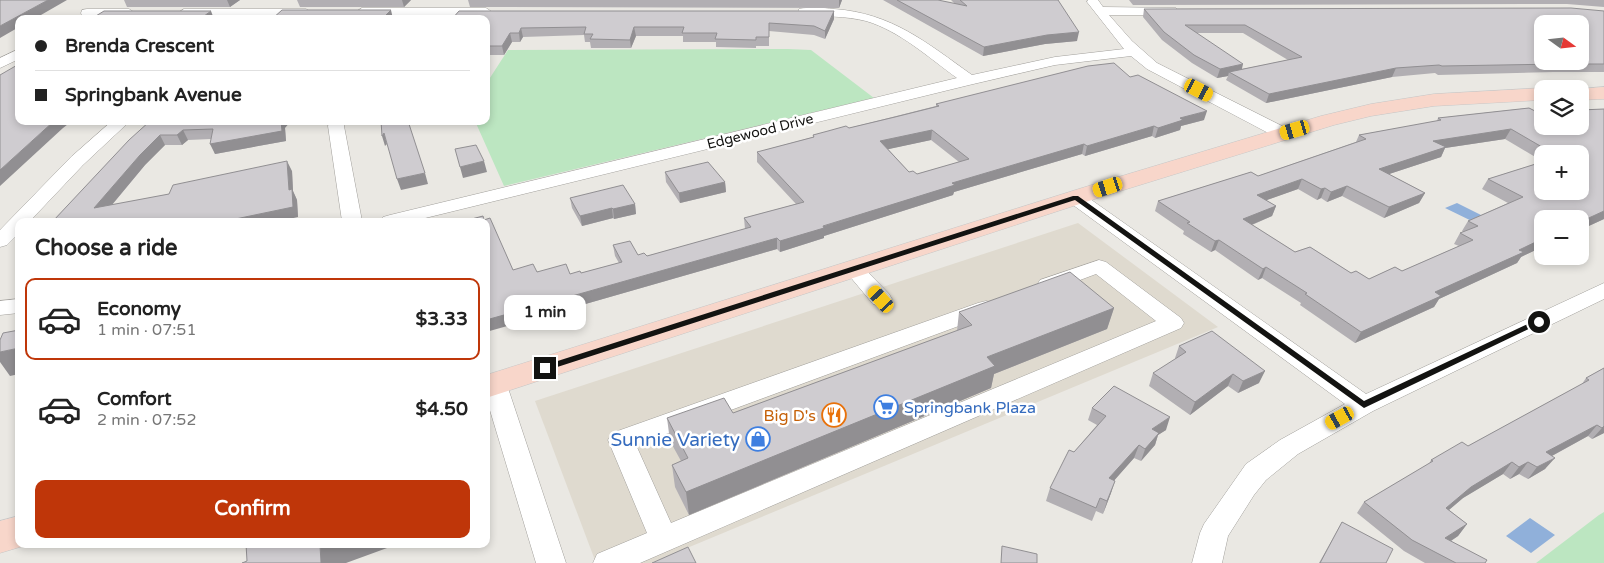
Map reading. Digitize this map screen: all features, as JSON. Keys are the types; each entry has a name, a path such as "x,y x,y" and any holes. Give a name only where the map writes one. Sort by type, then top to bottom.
{"main road":[{"path":"1589,94 1604,93"},
{"path":"490,386 854,268 1282,133 1371,110 1426,101 1475,96 1534,94"},
{"path":"0,538 15,533"}],"street":[{"path":"84,15 109,0"},
{"path":"1095,5 1185,11"},
{"path":"1095,5 1120,39 1133,52 1161,71 1282,133"},
{"path":"349,12 410,15"},
{"path":"447,15 498,12"},
{"path":"795,12 834,13 879,22 902,34 970,80"},
{"path":"102,15 141,13"},
{"path":"168,13 228,15"},
{"path":"279,15 321,13"},
{"name":"Edgewood Drive","path":"402,218 970,80 1054,62 1133,52"},
{"path":"0,64 15,55"},
{"path":"22,218 77,161 118,125"},
{"path":"337,125 351,218"},
{"path":"1076,198 1364,405"},
{"path":"0,241 15,225"},
{"path":"608,563 664,540 1173,323 1099,266 621,440 664,540"},
{"path":"854,268 881,299"},
{"path":"1207,563 1214,533 1244,487 1256,472 1290,446 1364,405 1604,290"},
{"path":"0,308 15,306"},
{"path":"490,386 551,563"}],"shaded area":[{"path":"1078,223 1218,327 651,563 596,563 535,401"}],"green space":[{"path":"508,50 811,50 874,98 504,186 477,125 490,125 490,78"},
{"path":"1604,512 1604,563 1536,563 1599,515"}],"water":[{"path":"1457,203 1493,221 1482,226 1445,208"},
{"path":"1530,518 1555,535 1531,553 1506,536"}],"building":[{"path":"0,0 48,0 20,15 15,15 15,18 0,26"},
{"path":"897,0 938,0 967,6 960,0 1058,0 1079,32 1047,35 984,47"},
{"path":"1571,8 1604,11 1604,64 1589,64 1589,15 1534,15 1534,64 1439,65 1396,68 1269,94 1229,72 1302,57 1245,25 1185,25 1243,64 1220,69 1194,55 1164,32 1144,9"},
{"path":"282,10 391,10 386,15 276,15"},
{"path":"104,11 211,11 206,15 98,15"},
{"path":"459,11 834,11 825,31 814,26 769,23 769,37 756,37 756,40 715,39 717,33 682,33 684,27 634,27 630,40 590,39 593,34 584,34 586,27 521,28 519,33 510,33 502,46 490,46 490,15 456,15"},
{"path":"1114,63 1130,77 1138,75 1207,111 1180,118 1183,120 1158,128 1154,126 1087,146 1084,144 952,183 955,185 780,241 777,238 558,300 557,297 521,307 522,310 490,319 490,218 513,270 533,264 537,272 566,264 570,274 580,271 581,273 622,262 613,245 630,241 638,255 644,253 647,256 751,227 744,218 804,202 757,152 814,137 813,135 846,126 849,128 939,106 936,104 1088,66","holes":["932,130 969,159 917,174 913,171 909,172 880,141"]},
{"path":"15,66 15,125 50,125 0,170 0,75"},
{"path":"1529,108 1534,110 1534,135 1589,135 1589,110 1604,109 1604,211 1589,218 1589,210 1534,210 1534,243 1519,250 1524,252 1435,292 1441,296 1361,332 1305,294 1307,293 1266,267 1263,269 1219,240 1215,241 1158,201 1251,172 1258,176 1366,139 1359,135 1441,120 1438,118","holes":["1511,129 1539,145 1589,145 1589,200 1534,200 1534,165 1488,179 1523,197 1468,221 1478,226 1460,233 1473,240 1402,271 1395,267 1369,279 1356,271 1351,273 1310,247 1295,252 1243,219 1276,206 1257,195 1302,179 1331,192 1347,186 1389,207 1425,193 1379,169 1446,147 1433,141"]},
{"path":"146,125 281,125 282,131 210,144 213,129 183,130 177,135 160,135 94,208 169,194 173,185 287,161 289,190 292,189 293,207 240,218 56,218 129,140"},
{"path":"381,125 409,125 425,173 397,179 384,133 382,136"},
{"path":"476,145 484,161 460,167 455,149"},
{"path":"708,162 725,182 679,193 665,172"},
{"path":"623,185 635,204 580,216 570,198"},
{"path":"1070,272 1114,308 987,357 995,366 686,492 672,465 688,458 667,418 724,398 733,413 972,325 959,312"},
{"path":"15,331 15,349 0,352 0,340 3,333"},
{"path":"1212,331 1265,371 1243,381 1233,374 1195,402 1153,373 1186,352 1179,346"},
{"path":"1604,368 1604,426 1602,428 1597,425 1546,452 1555,458 1537,467 1528,462 1519,467 1512,462 1471,487 1446,508 1467,524 1445,538 1487,560 1485,563 1456,563 1412,540 1364,502 1462,442 1468,446 1589,380 1586,378"},
{"path":"1114,386 1170,417 1152,429 1159,433 1145,449 1139,445 1109,478 1115,481 1107,501 1100,498 1096,508 1050,488 1069,450 1074,452 1106,416 1092,408"},
{"path":"1342,522 1393,549 1386,563 1320,563"},
{"path":"1002,546 1037,554 1037,563 1001,563"},
{"path":"688,547 696,563 652,563"},
{"path":"246,548 320,548 321,563 242,563 247,561"}],"place":[{"name":"Springbank Plaza","path":"886,407"},
{"name":"Big D's","path":"834,415"},
{"name":"Sunnie Variety","path":"758,439"}],"route":[{"path":"545,368 1076,198 1364,405 1539,322"}]}
